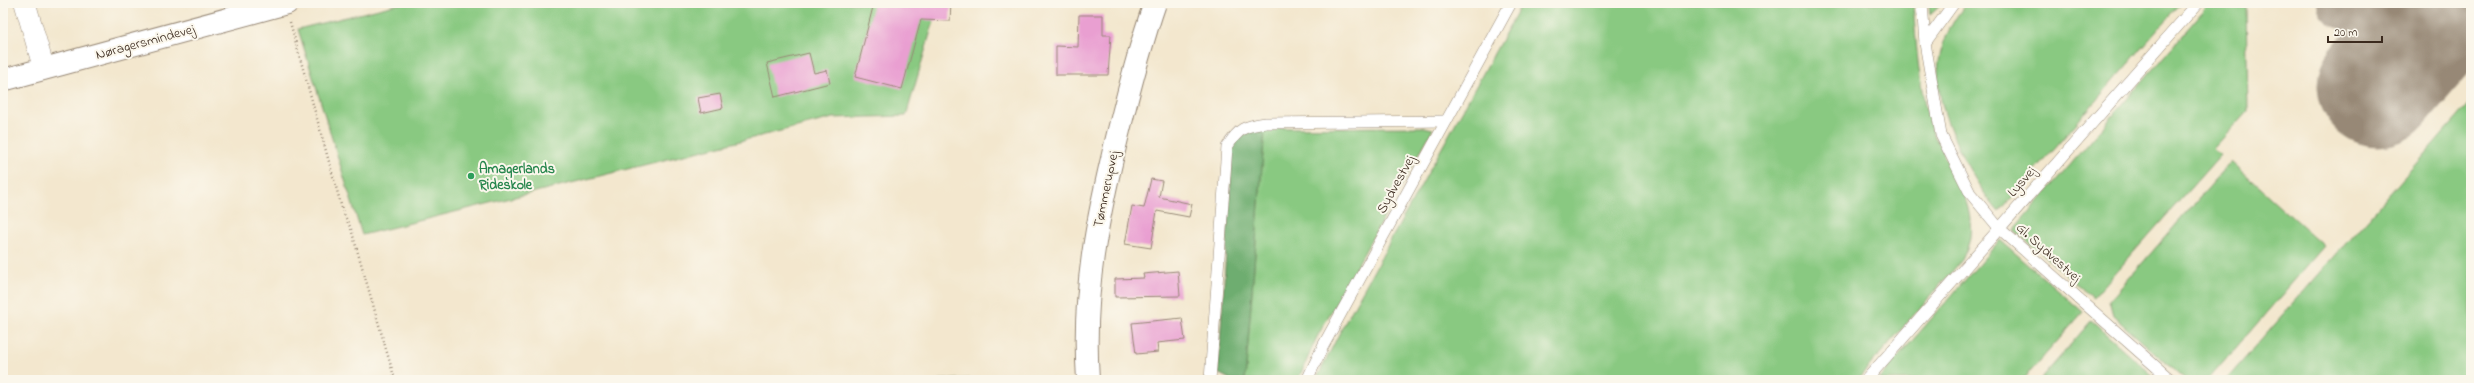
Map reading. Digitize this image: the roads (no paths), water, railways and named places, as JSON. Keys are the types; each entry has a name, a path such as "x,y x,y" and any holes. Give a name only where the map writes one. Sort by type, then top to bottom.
{"street":[{"path":"24,3 44,69"},
{"name":"Nøragersmindevej","path":"3,80 251,7 286,3"},
{"name":"Tømmerupvej","path":"1088,380 1086,343 1089,270 1104,190 1139,48 1155,3"}],"lane":[{"name":"Sydvestvej","path":"1306,380 1323,346 1511,3"},
{"name":"Gl. Sydvestvej","path":"1922,3 1925,43 1941,135 1970,193 1999,228 2171,380"},
{"path":"1925,43 1954,3"},
{"name":"Lysvej","path":"1866,380 2198,3"},
{"path":"1210,380 1227,147 1236,133 1246,126 1266,123 1446,121"}],"place":[{"name":"Amagerlands Rideskole","path":"471,176"}]}
